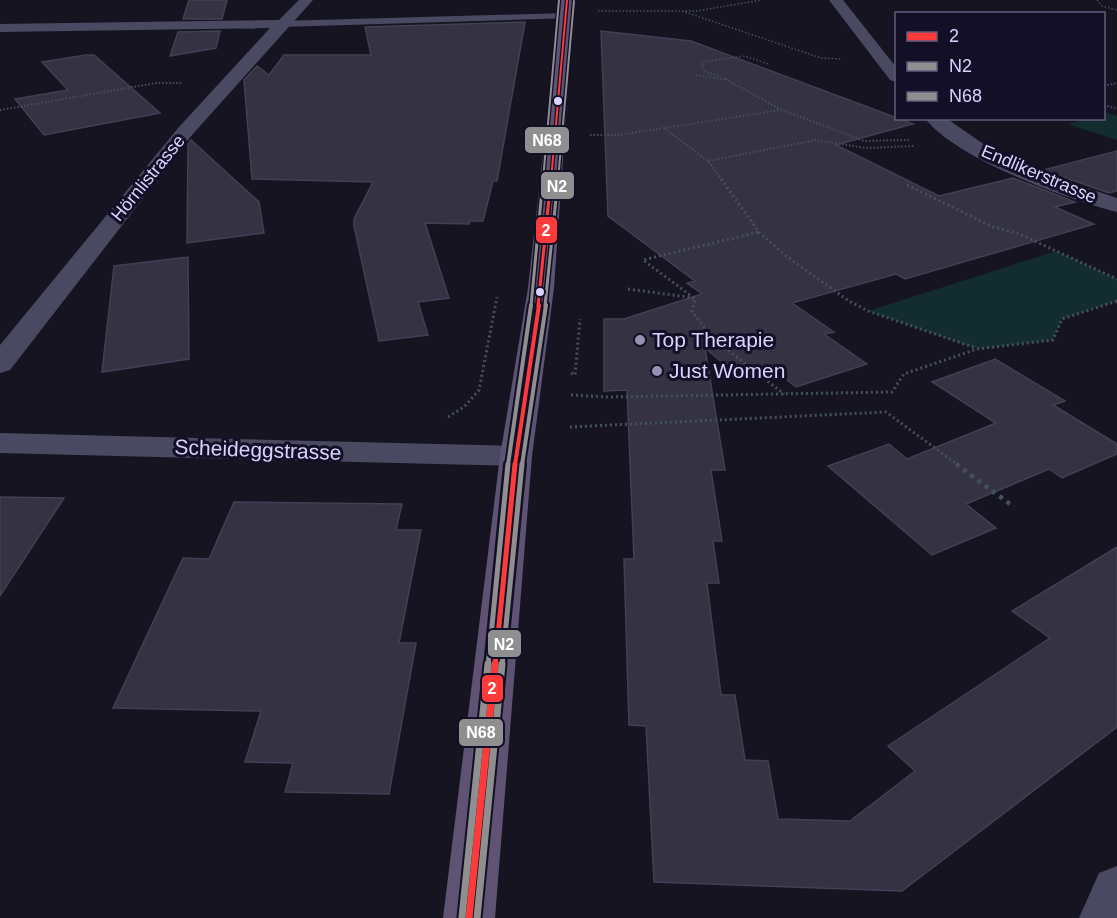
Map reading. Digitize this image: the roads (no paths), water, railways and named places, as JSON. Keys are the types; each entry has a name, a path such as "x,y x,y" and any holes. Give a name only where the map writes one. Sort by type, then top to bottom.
{"main road":[{"path":"469,918 516,456 541,288 566,8"}],"street":[{"name":"Hörnlistrasse","path":"0,364 136,191 228,82 306,0"},
{"path":"836,0 895,75"},
{"path":"0,28 282,24"},
{"name":"Endlikerstrasse","path":"937,120 964,141 1015,167 1117,205"},
{"name":"Scheideggstrasse","path":"0,443 516,456"},
{"path":"1105,918 1117,891"}],"lane":[{"path":"282,24 566,8"}],"place":[{"name":"Top Therapie","path":"640,340"},
{"name":"Just Women","path":"657,371"}]}
